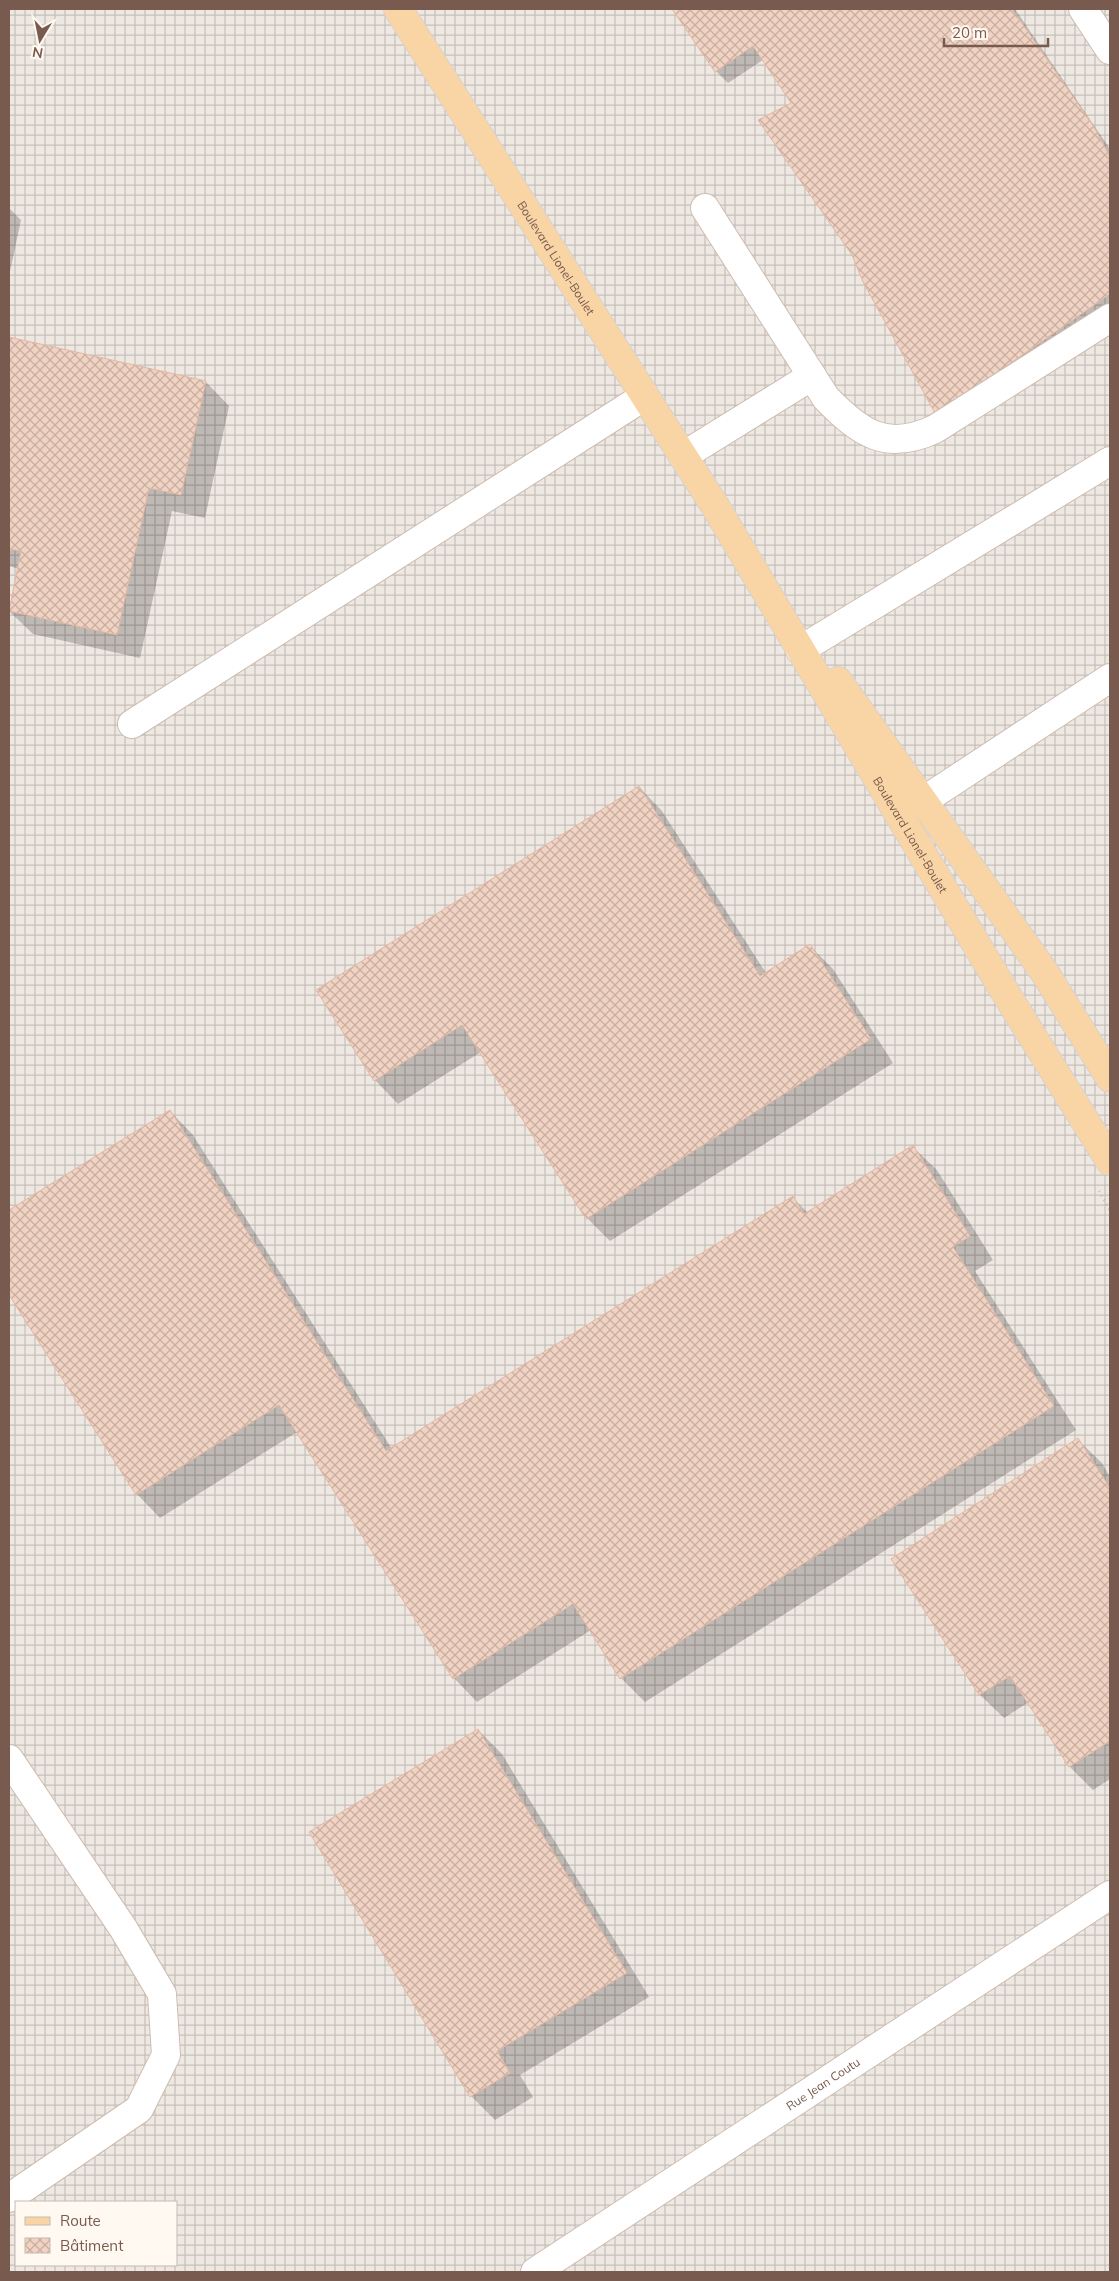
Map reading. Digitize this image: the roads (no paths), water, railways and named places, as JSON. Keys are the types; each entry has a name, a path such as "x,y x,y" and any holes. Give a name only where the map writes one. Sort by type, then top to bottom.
{"main road":[{"name":"Boulevard Lionel-Boulet","path":"398,9 806,646 1000,984 1110,1161"},
{"name":"Boulevard Lionel-Boulet","path":"806,646 923,801 1045,973 1110,1078"}],"street":[{"path":"1084,9 1110,50"},
{"path":"705,208 826,398 846,419 868,432 890,440 906,439 935,429 1110,318"},
{"path":"683,456 812,376"},
{"path":"132,724 645,396"},
{"path":"806,646 1110,461"},
{"path":"923,801 1110,678"},
{"path":"9,1759 123,1928 162,1994 166,2055 138,2110 9,2198"},
{"name":"Rue Jean Coutu","path":"536,2272 1110,1895"}]}
